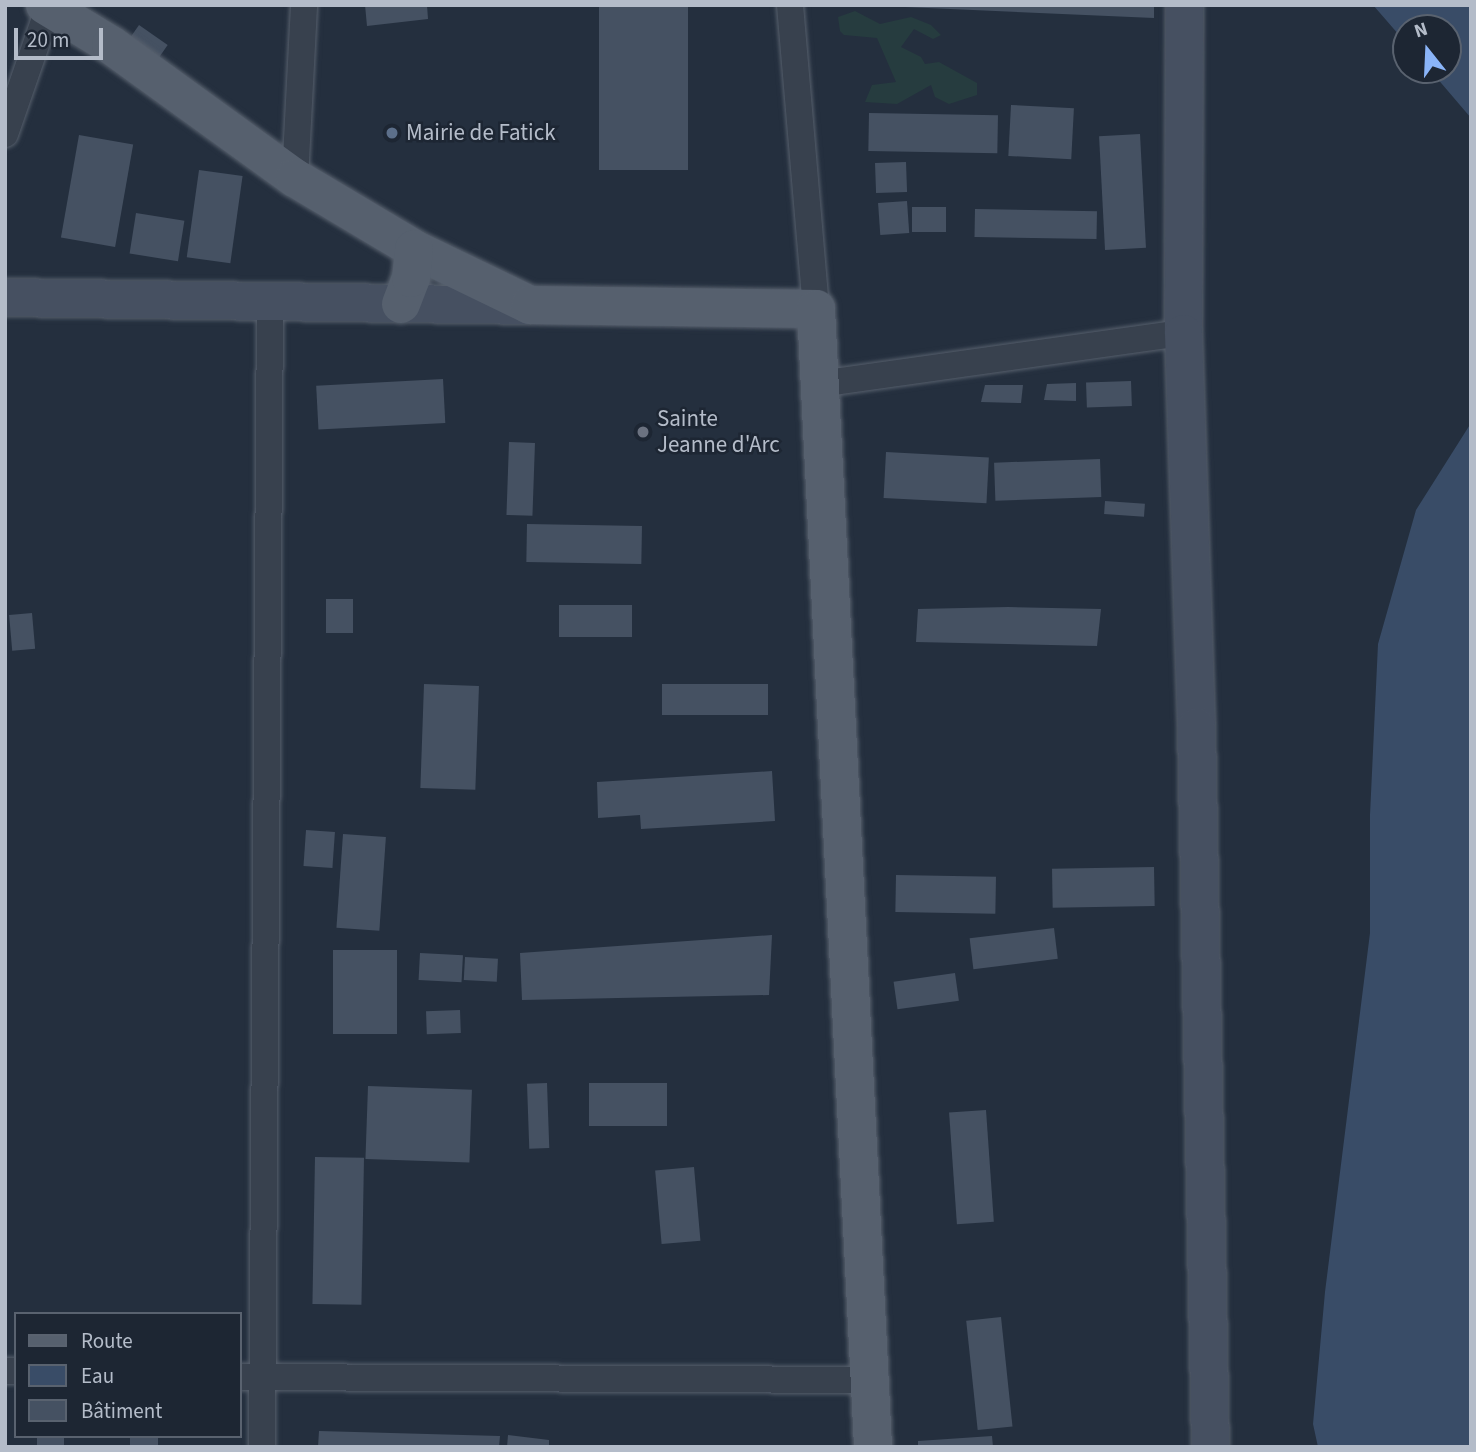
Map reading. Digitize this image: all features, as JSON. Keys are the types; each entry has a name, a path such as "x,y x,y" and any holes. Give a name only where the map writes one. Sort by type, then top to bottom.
{"main road":[{"path":"48,6 111,45 295,178 414,250 530,305 816,309 873,1447"},
{"path":"401,304 411,278 414,250"}],"street":[{"path":"295,178 304,5"},
{"path":"790,5 816,309"},
{"path":"1184,5 1183,333 1196,740 1210,1447"},
{"path":"5,134 48,6"},
{"path":"5,297 530,305"},
{"path":"262,1447 252,1377 270,303"},
{"path":"819,384 1183,333"},
{"path":"252,1377 869,1380"}],"green space":[{"path":"855,11 880,24 911,17 931,25 941,35 933,39 914,29 901,47 921,57 925,64 939,62 977,83 977,95 949,104 935,97 931,85 897,104 865,102 872,85 896,82 877,38 844,35 840,31 838,17"}],"water":[{"path":"1373,5 1471,5 1471,118 1442,84 1462,84 1462,14 1392,14 1392,27"},
{"path":"1471,423 1471,1447 1318,1447 1313,1424 1325,1292 1370,933 1370,815 1378,644 1416,510"}],"building":[{"path":"365,5 427,5 428,19 367,26"},
{"path":"599,5 688,5 688,170 599,170"},
{"path":"1154,5 1154,18 905,7"},
{"path":"139,25 168,45 158,59 129,39"},
{"path":"1011,105 1074,108 1071,159 1008,156"},
{"path":"869,113 998,115 997,153 868,151"},
{"path":"1140,134 1146,248 1105,250 1099,136"},
{"path":"79,135 133,145 115,247 61,237"},
{"path":"906,162 907,192 876,193 875,163"},
{"path":"199,170 243,176 230,263 187,257"},
{"path":"907,201 909,233 880,235 878,203"},
{"path":"912,207 946,207 946,232 912,232"},
{"path":"975,209 1097,211 1096,239 975,237"},
{"path":"136,213 184,221 178,261 130,253"},
{"path":"443,379 445,423 318,430 316,386"},
{"path":"1131,381 1132,406 1087,408 1086,383"},
{"path":"1076,383 1076,401 1044,400 1047,384"},
{"path":"985,385 1023,385 1021,403 981,402"},
{"path":"509,442 535,443 532,516 506,515"},
{"path":"886,452 989,457 986,503 884,498"},
{"path":"1100,459 1101,497 995,501 994,463"},
{"path":"1105,501 1145,504 1144,517 1104,514"},
{"path":"527,524 642,526 641,564 526,562"},
{"path":"326,599 353,599 353,633 326,633"},
{"path":"559,605 632,605 632,637 559,637"},
{"path":"918,609 1101,609 1097,646 916,642"},
{"path":"32,613 35,649 12,651 9,615"},
{"path":"424,684 479,686 475,790 420,788"},
{"path":"662,684 768,684 768,715 662,715"},
{"path":"772,771 775,821 641,829 640,815 598,818 597,782"},
{"path":"306,830 335,832 332,868 303,866"},
{"path":"343,834 386,837 379,931 336,928"},
{"path":"1154,867 1155,906 1053,908 1052,869"},
{"path":"896,875 996,877 995,914 895,912"},
{"path":"1054,928 1058,959 973,969 970,938"},
{"path":"772,935 769,995 522,1000 520,953"},
{"path":"333,950 397,950 397,1034 333,1034"},
{"path":"420,953 463,955 462,982 419,980"},
{"path":"465,957 498,959 497,982 464,980"},
{"path":"955,973 959,1001 898,1009 894,982"},
{"path":"460,1010 461,1033 427,1034 426,1011"},
{"path":"547,1083 549,1148 529,1149 527,1084"},
{"path":"589,1083 667,1083 667,1126 589,1126"},
{"path":"368,1086 472,1090 469,1163 365,1159"},
{"path":"986,1110 994,1222 957,1224 949,1113"},
{"path":"315,1157 364,1158 361,1305 312,1304"},
{"path":"694,1167 700,1241 662,1244 655,1170"},
{"path":"1001,1317 1012,1426 978,1430 966,1321"},
{"path":"319,1431 500,1436 499,1447 318,1447"},
{"path":"508,1435 549,1440 549,1447 507,1447"},
{"path":"992,1436 993,1447 918,1447 918,1441"},
{"path":"37,1438 64,1438 64,1447 37,1447"},
{"path":"130,1438 158,1438 158,1447 130,1447"}],"place":[{"name":"Mairie de Fatick","path":"392,133"},
{"name":"Sainte Jeanne d'Arc","path":"643,432"}]}
